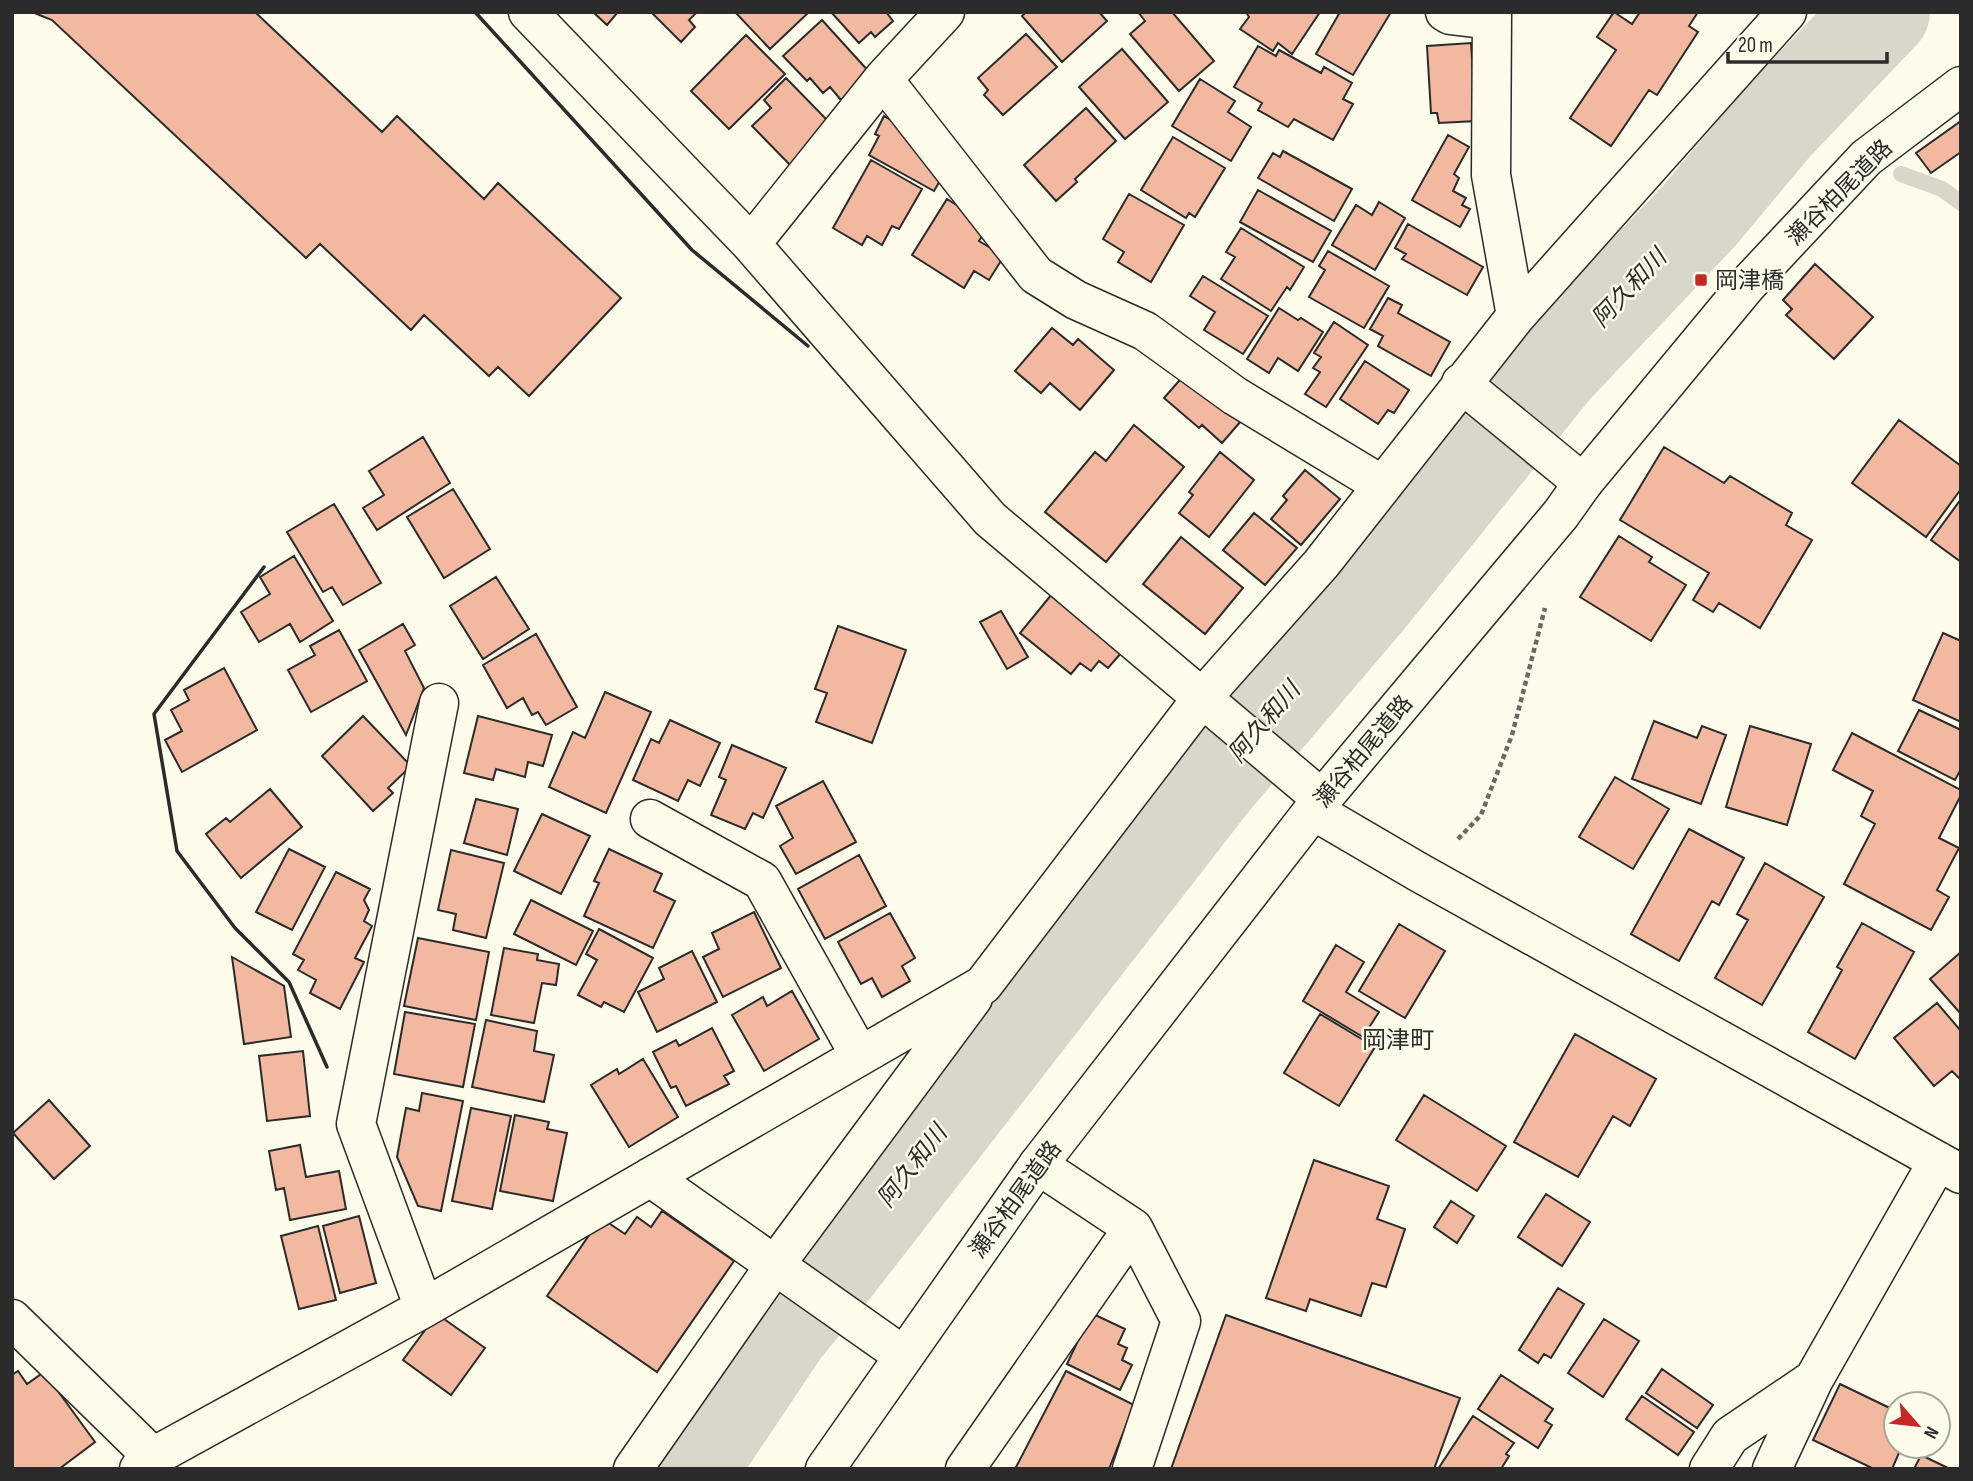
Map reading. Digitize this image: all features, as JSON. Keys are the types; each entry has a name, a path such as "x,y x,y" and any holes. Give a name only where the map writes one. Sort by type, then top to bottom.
{"street":[{"path":"528,12 751,244 990,519 1287,769 1318,805 1420,873 1949,1167 1814,1379 1772,1469"},
{"path":"751,244 883,79 945,12"},
{"path":"1446,12 1491,16 1491,175 1516,316"},
{"path":"633,1469 782,1270 983,985 1516,316 1787,12"},
{"path":"883,79 1036,275 1076,300 1145,331 1235,396 1382,485"},
{"name":"瀬谷柏尾道路","path":"825,1469 1038,1165 1318,805 1561,514 1583,483 1747,285 1866,158 1961,86"},
{"path":"1461,383 1583,483"},
{"path":"424,1308 356,1125 439,703"},
{"path":"650,819 762,881 860,1056"},
{"path":"12,1319 146,1463 424,1308 983,985"},
{"path":"1038,1165 1133,1228 1181,1321 1132,1469"},
{"path":"650,1177 904,1356"},
{"path":"965,1469 1133,1228"},
{"path":"1709,1469 1730,1436 1814,1379"}],"path":[{"path":"1420,873 1439,858 1481,815 1512,735 1547,599"}],"building":[{"path":"32,12 255,12 382,132 397,116 484,199 498,183 621,298 529,396 498,367 489,376 424,315 411,330 320,244 306,258 52,20"},
{"path":"593,12 618,12 607,25"},
{"path":"651,12 697,12 689,20 695,27 681,42"},
{"path":"735,12 809,12 770,49"},
{"path":"831,12 886,12 893,21 875,37 871,32 859,43"},
{"path":"1026,12 1099,12 1107,21 1062,62 1022,16"},
{"path":"1138,12 1172,12 1214,61 1179,91 1130,34 1145,21"},
{"path":"1246,12 1320,12 1292,54 1278,43 1273,51 1240,29 1249,17"},
{"path":"1340,12 1391,12 1353,75 1316,54"},
{"path":"1614,12 1632,24 1640,12 1698,12 1689,26 1698,32 1657,95 1649,90 1611,146 1570,118 1616,50 1597,37"},
{"path":"822,20 871,74 841,100 830,87 823,93 810,78 807,81 783,56"},
{"path":"1026,34 1057,67 1003,115 984,95 988,90 978,78"},
{"path":"746,35 785,74 729,129 691,91"},
{"path":"1471,43 1476,121 1439,123 1437,113 1431,113 1427,46"},
{"path":"1258,46 1276,56 1279,50 1321,73 1324,67 1352,83 1343,99 1353,104 1333,140 1294,119 1288,127 1258,110 1262,103 1234,87"},
{"path":"1122,49 1168,102 1125,139 1079,87"},
{"path":"786,78 829,122 793,168 752,126 771,108 764,100"},
{"path":"1200,79 1235,101 1228,112 1251,127 1231,161 1172,126"},
{"path":"1086,108 1116,141 1075,179 1077,182 1056,201 1024,165"},
{"path":"884,116 923,139 948,167 934,191 869,155 879,136 875,134"},
{"path":"1961,121 1961,152 1931,173 1916,153"},
{"path":"1448,135 1469,147 1454,174 1459,178 1453,191 1466,198 1462,205 1470,209 1460,227 1412,200"},
{"path":"1173,137 1225,168 1195,217 1189,213 1186,218 1141,190"},
{"path":"1283,151 1352,189 1334,221 1258,178 1273,153 1280,157"},
{"path":"871,160 922,189 899,229 892,226 882,245 867,236 862,245 833,228"},
{"path":"1258,190 1331,231 1313,262 1240,222"},
{"path":"1129,194 1184,225 1151,282 1118,262 1124,252 1103,239"},
{"path":"947,199 977,218 985,232 979,241 1004,256 989,280 974,271 964,288 912,255"},
{"path":"1379,202 1405,218 1375,270 1332,245 1356,205 1372,215"},
{"path":"1408,224 1483,267 1467,295 1402,259 1406,254 1395,248"},
{"path":"1241,228 1304,267 1290,290 1287,287 1271,311 1221,279 1235,257 1226,252"},
{"path":"1328,251 1389,286 1364,328 1309,297 1325,270 1319,266"},
{"path":"1815,264 1873,317 1834,359 1786,315 1792,309 1783,300"},
{"path":"1203,276 1268,316 1243,354 1204,330 1215,312 1190,296"},
{"path":"1388,298 1402,305 1398,313 1450,342 1431,376 1378,346 1383,336 1370,329"},
{"path":"1279,308 1323,332 1298,371 1278,358 1269,373 1247,359"},
{"path":"1334,322 1368,345 1326,407 1305,394 1320,372 1313,368 1321,357 1314,353"},
{"path":"1052,328 1073,345 1078,339 1114,370 1080,410 1050,383 1041,393 1015,371"},
{"path":"1365,361 1409,390 1394,413 1388,410 1378,424 1340,399"},
{"path":"1186,373 1241,421 1222,443 1202,425 1199,428 1164,398"},
{"path":"1899,420 1961,466 1961,489 1926,537 1852,483"},
{"path":"1134,425 1184,467 1106,562 1045,512 1095,452 1106,461"},
{"path":"423,437 450,483 377,530 363,508 384,495 369,471"},
{"path":"1664,447 1724,483 1730,476 1792,513 1786,525 1812,540 1760,628 1719,603 1713,612 1693,600 1709,573 1620,520"},
{"path":"1220,452 1254,480 1209,537 1179,513 1193,495 1189,492"},
{"path":"1305,470 1340,499 1301,545 1271,519 1287,500 1283,496"},
{"path":"453,489 490,549 444,578 407,517"},
{"path":"1961,499 1961,562 1931,540"},
{"path":"334,504 381,583 343,605 332,587 323,592 287,532"},
{"path":"1254,513 1297,548 1265,585 1223,550"},
{"path":"1619,536 1652,557 1649,562 1686,585 1651,641 1580,597"},
{"path":"1181,537 1243,588 1205,634 1143,584"},
{"path":"294,556 333,621 300,642 290,624 259,642 241,612 270,594 260,577"},
{"path":"496,577 529,629 483,659 450,606"},
{"path":"1052,594 1122,652 1108,668 1099,661 1091,671 1080,663 1071,674 1020,633"},
{"path":"1001,611 1028,657 1007,669 980,622"},
{"path":"403,624 415,645 405,651 424,688 406,735 359,650"},
{"path":"838,626 906,650 872,743 816,722 827,693 815,689"},
{"path":"339,630 367,681 311,712 288,670 315,655 310,646"},
{"path":"1943,633 1961,641 1961,722 1913,700"},
{"path":"536,634 577,707 546,725 538,712 532,715 523,698 507,708 483,665"},
{"path":"224,668 257,730 182,772 165,740 182,731 171,710 189,700 184,690"},
{"path":"605,692 651,712 606,813 549,787 573,732 585,738"},
{"path":"1919,710 1961,730 1961,769 1955,780 1898,751"},
{"path":"363,716 411,766 388,788 393,793 373,811 322,756"},
{"path":"478,716 552,735 543,766 528,762 525,777 496,769 493,780 464,773"},
{"path":"670,720 720,743 700,786 688,780 678,801 633,780 651,739 659,743"},
{"path":"1654,721 1697,738 1702,726 1726,735 1701,804 1632,779"},
{"path":"1750,726 1811,744 1787,825 1726,807"},
{"path":"1852,733 1961,790 1939,838 1959,848 1937,890 1949,897 1931,930 1844,884 1875,824 1861,816 1873,791 1833,770"},
{"path":"732,745 786,768 763,818 753,813 745,829 711,815 726,780 719,777"},
{"path":"1615,777 1669,809 1633,869 1579,837"},
{"path":"823,781 856,842 796,874 780,846 793,838 776,806"},
{"path":"270,789 302,827 241,878 206,834 226,818 230,822"},
{"path":"476,799 518,809 507,855 464,843"},
{"path":"542,814 590,836 561,894 514,871"},
{"path":"1689,829 1744,858 1719,905 1712,901 1679,961 1631,934"},
{"path":"289,849 325,867 292,930 256,912"},
{"path":"609,849 662,874 654,891 675,901 653,948 584,916 599,883 594,881"},
{"path":"451,850 504,863 486,938 453,930 456,914 438,910"},
{"path":"859,855 886,906 825,939 798,889"},
{"path":"1765,863 1824,897 1762,1005 1715,978 1748,920 1737,914"},
{"path":"336,872 370,889 364,900 369,910 364,921 372,926 355,958 364,962 340,1009 310,993 316,980 298,970 304,960 293,954"},
{"path":"531,900 593,931 576,965 514,934"},
{"path":"754,912 781,968 723,997 703,957 719,949 712,933"},
{"path":"890,913 915,958 902,966 910,981 882,997 872,978 861,984 838,942"},
{"path":"1862,923 1914,952 1855,1059 1808,1032 1842,970 1837,967"},
{"path":"1399,924 1445,951 1405,1018 1359,991"},
{"path":"599,929 653,958 624,1012 604,1002 601,1007 578,995 597,960 586,954"},
{"path":"418,938 489,952 476,1020 404,1006"},
{"path":"1336,945 1364,962 1346,992 1379,1012 1363,1037 1303,1001"},
{"path":"504,948 538,954 537,960 559,964 556,985 542,983 534,1023 491,1015"},
{"path":"692,951 717,1002 657,1032 638,992 664,979 659,968"},
{"path":"1961,952 1961,1014 1930,979"},
{"path":"232,957 284,986 291,1037 244,1044"},
{"path":"792,991 819,1039 764,1071 732,1015 763,997 767,1006"},
{"path":"1937,1003 1961,1031 1961,1080 1952,1071 1934,1086 1894,1038"},
{"path":"405,1012 475,1024 463,1087 394,1074"},
{"path":"1320,1014 1375,1047 1339,1106 1284,1073"},
{"path":"486,1020 537,1031 534,1051 554,1055 544,1102 472,1087"},
{"path":"712,1028 734,1071 724,1076 729,1084 686,1106 676,1086 671,1088 653,1052 676,1040 679,1046"},
{"path":"1575,1034 1656,1079 1630,1126 1613,1116 1578,1177 1514,1142"},
{"path":"303,1051 310,1116 267,1121 259,1056"},
{"path":"643,1059 678,1117 629,1147 591,1085 617,1069 619,1074"},
{"path":"422,1093 463,1101 441,1211 418,1206 397,1157 406,1108 419,1111"},
{"path":"1424,1095 1506,1146 1477,1191 1396,1140"},
{"path":"49,1100 90,1146 54,1179 13,1133"},
{"path":"471,1108 511,1116 492,1209 452,1201"},
{"path":"515,1115 549,1122 547,1129 567,1133 553,1201 500,1191"},
{"path":"300,1145 306,1177 339,1171 346,1209 290,1220 284,1188 276,1190 269,1151"},
{"path":"1314,1160 1389,1186 1377,1219 1405,1229 1386,1287 1372,1283 1361,1316 1310,1299 1306,1311 1266,1298"},
{"path":"1546,1194 1590,1222 1562,1266 1518,1237"},
{"path":"1451,1201 1474,1216 1457,1243 1434,1227"},
{"path":"662,1211 734,1261 657,1372 547,1296 601,1218 625,1234 637,1217 651,1227"},
{"path":"359,1216 376,1283 340,1293 323,1226"},
{"path":"318,1226 336,1300 299,1309 281,1236"},
{"path":"1558,1288 1584,1304 1551,1358 1544,1354 1538,1363 1519,1350"},
{"path":"1091,1313 1125,1329 1118,1344 1127,1348 1122,1360 1132,1365 1120,1390 1067,1364"},
{"path":"437,1314 485,1348 451,1395 403,1360"},
{"path":"1226,1315 1460,1398 1434,1469 1171,1469"},
{"path":"1604,1319 1639,1341 1603,1397 1568,1373"},
{"path":"1662,1369 1713,1405 1697,1428 1646,1393"},
{"path":"18,1371 27,1384 44,1372 95,1442 59,1469 12,1469 12,1375"},
{"path":"1066,1371 1134,1405 1109,1469 1015,1469"},
{"path":"1501,1375 1553,1409 1545,1421 1552,1425 1538,1448 1478,1409"},
{"path":"1840,1384 1882,1404 1882,1460 1896,1460 1892,1469 1874,1469 1813,1440"},
{"path":"1642,1396 1694,1432 1678,1455 1626,1419"},
{"path":"1473,1416 1514,1443 1506,1454 1509,1456 1501,1469 1438,1469"},
{"path":"1918,1460 1931,1460 1950,1469 1914,1469"}],"waterway":[{"name":"阿久和川","path":"690,1469 783,1330 839,1262 1213,781 1369,598 1554,369 1699,216 1776,124 1883,12"},
{"path":"1901,174 1942,189 1961,203"}],"wall":[{"path":"475,12 692,250 808,346"},
{"path":"264,567 154,714 177,851 235,928 289,982 327,1067"}],"place":[{"name":"岡津橋","path":"1701,280"}],"district":[{"name":"岡津町","path":"1398,1040"}]}
